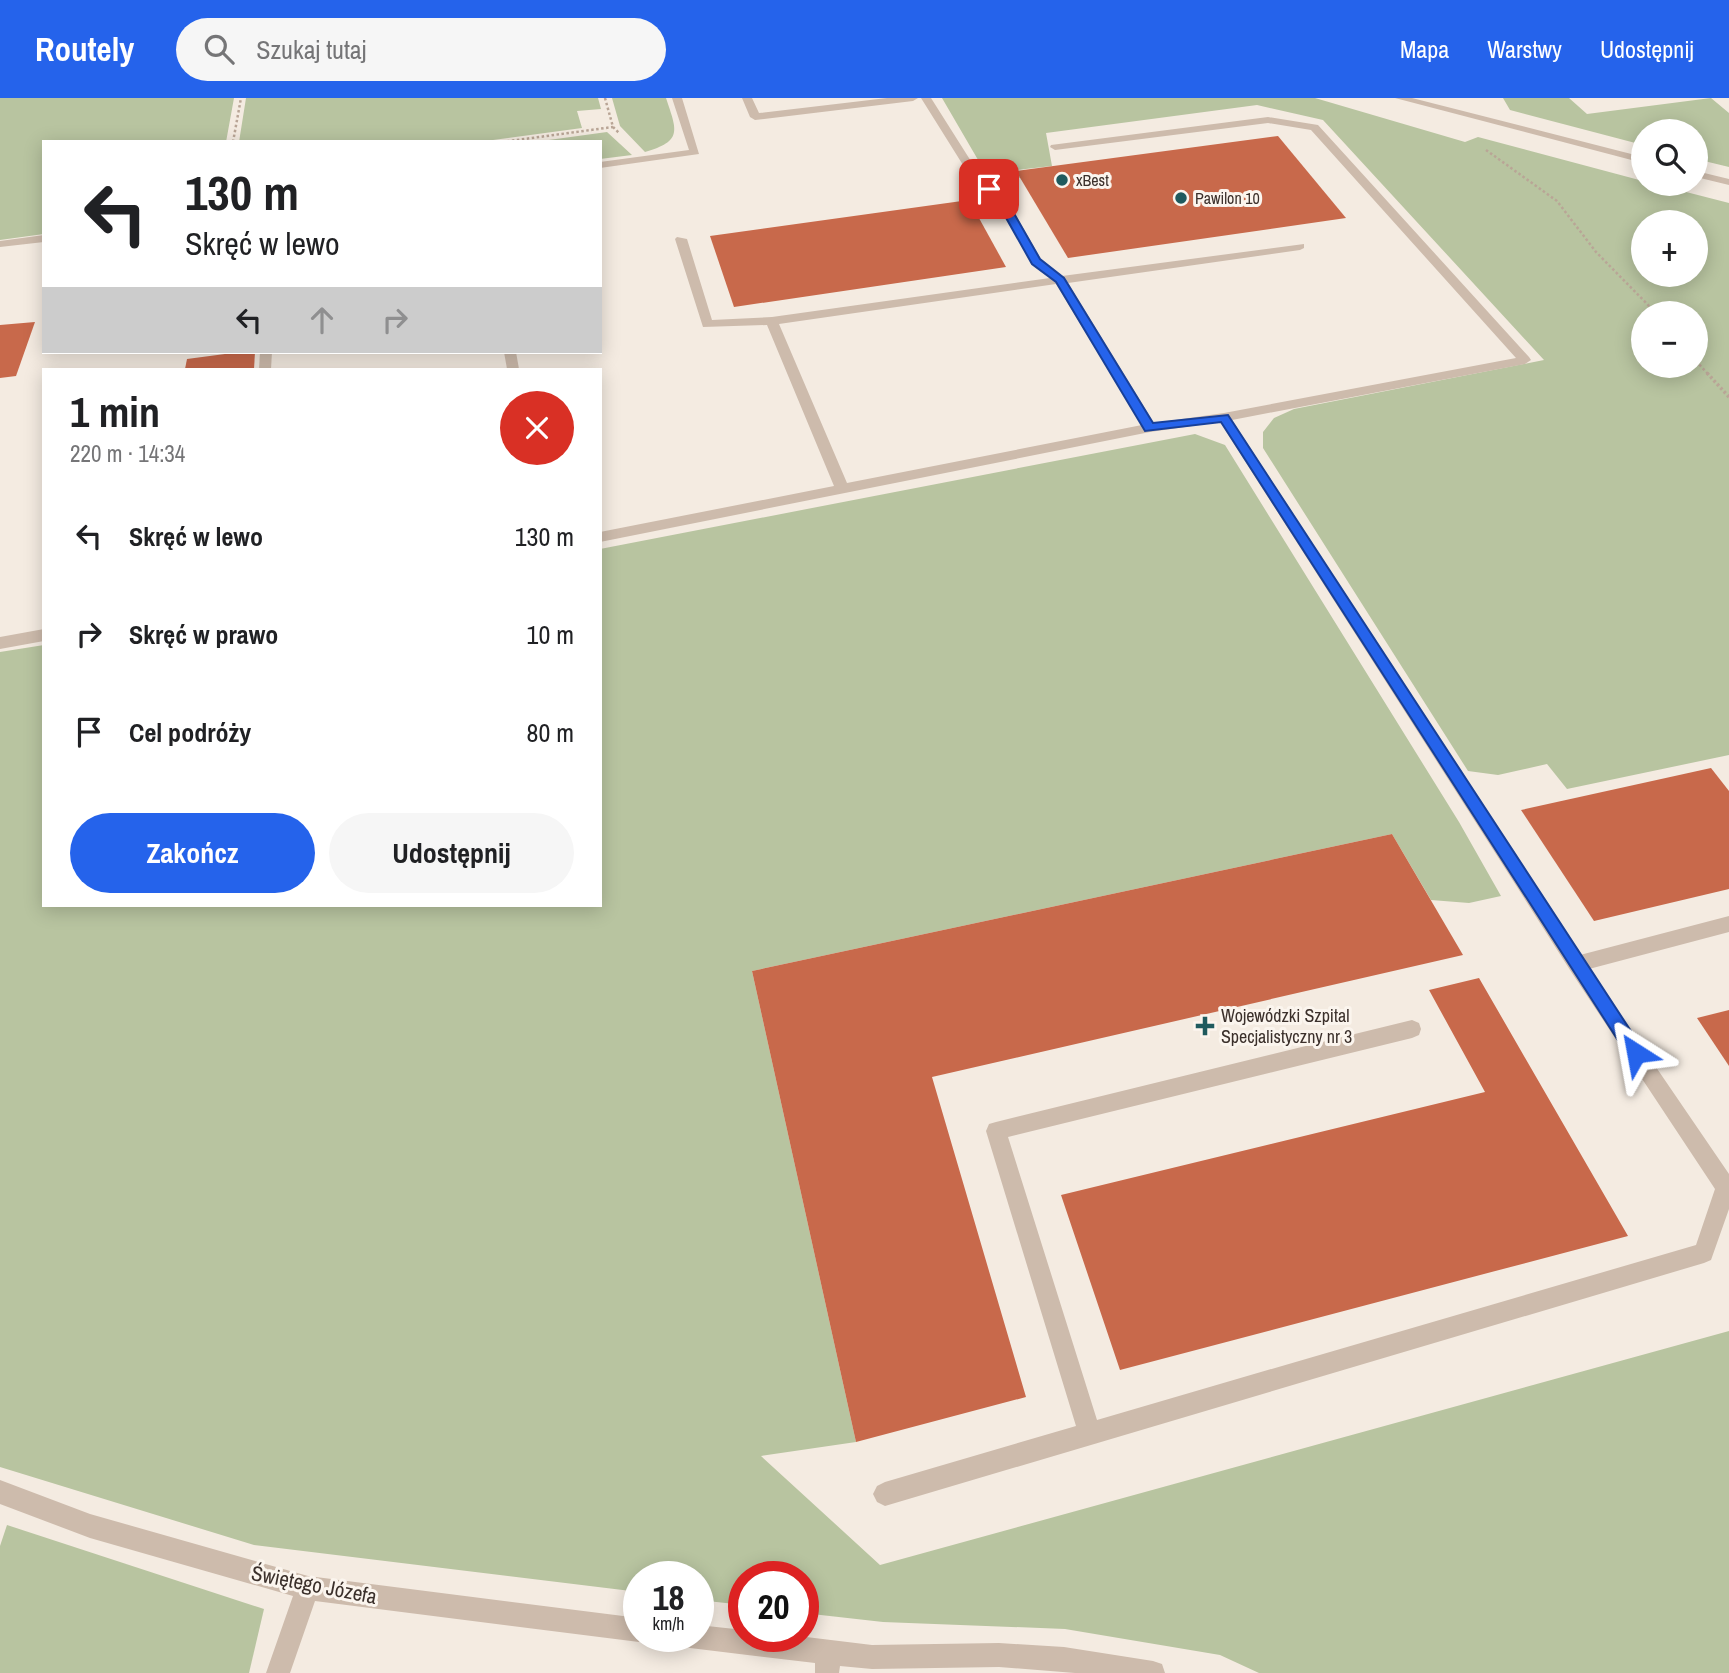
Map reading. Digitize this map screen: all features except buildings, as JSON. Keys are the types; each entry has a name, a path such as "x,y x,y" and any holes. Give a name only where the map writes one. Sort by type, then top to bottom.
{"street":[{"path":"602,165 695,152 677,98"},
{"path":"747,98 755,117 913,98"},
{"path":"926,98 977,179 1000,198 1036,261 1060,280 1150,428"},
{"path":"1400,98 1631,157"},
{"path":"1414,98 1429,104"},
{"path":"602,537 1150,428 1224,417 1525,360 1314,127 1268,120 1055,147"},
{"path":"1708,177 1729,182"},
{"path":"0,244 42,238"},
{"path":"681,239 708,324 772,321 1300,246"},
{"path":"772,321 842,489"},
{"path":"885,1494 1090,1436 1704,1253 1726,1187 1576,964 1224,417"},
{"path":"0,642 42,635"},
{"path":"1576,964 1729,924"},
{"path":"1090,1436 996,1131 1412,1029"},
{"name":"Świętego Józefa","path":"0,1492 90,1525 308,1588 623,1628"},
{"path":"278,1673 308,1588"},
{"path":"714,1641 827,1662 872,1657 1012,1656 1064,1659 1153,1673"}],"path":[{"path":"233,140 241,98"},
{"path":"1465,113 1463,127 1467,133 1557,201 1596,252 1644,301"},
{"path":"517,140 613,127"},
{"path":"1708,374 1729,397"}],"green space":[{"path":"0,98 234,98 226,140 42,140 42,234 0,240"},
{"path":"246,98 598,98 601,109 577,111 582,128 493,140 239,140"},
{"path":"612,98 666,98 674,127 671,139 666,144 645,152 620,126"},
{"path":"942,98 1315,98 1465,142 1478,137 1631,178 1631,196 1702,196 1729,203 1729,755 1567,789 1547,764 1498,775 1468,771 1263,448 1263,432 1274,418 1294,409 1544,360 1323,120 1257,105 1046,133 1052,166 1017,170 1020,178 997,175 981,165"},
{"path":"1503,98 1569,98 1587,114 1711,98 1729,113 1729,167 1708,162 1708,119 1631,119 1631,142 1510,110"},
{"path":"607,132 632,155 602,159 602,140 549,140"},
{"path":"1195,434 1225,445 1459,822 1501,896 1469,903 1431,900 1392,834 752,971 856,1442 761,1456 880,1565 1729,1331 1729,1673 1259,1673 1220,1655 1065,1629 883,1622 819,1615 819,1561 728,1561 728,1603 714,1602 714,1561 623,1561 623,1590 254,1545 0,1467 0,652 42,645 42,907 602,907 602,549"},
{"path":"7,1525 264,1609 249,1673 0,1673 0,1546"}],"place":[{"name":"xBest","path":"1062,180"},
{"name":"Pawilon 10","path":"1181,198"},
{"name":"Wojewódzki Szpital Specjalistyczny nr 3","path":"1205,1026"}],"route":[{"path":"989,189 1000,198 1036,261 1060,280 1150,428 1224,417 1636,1053"}]}
